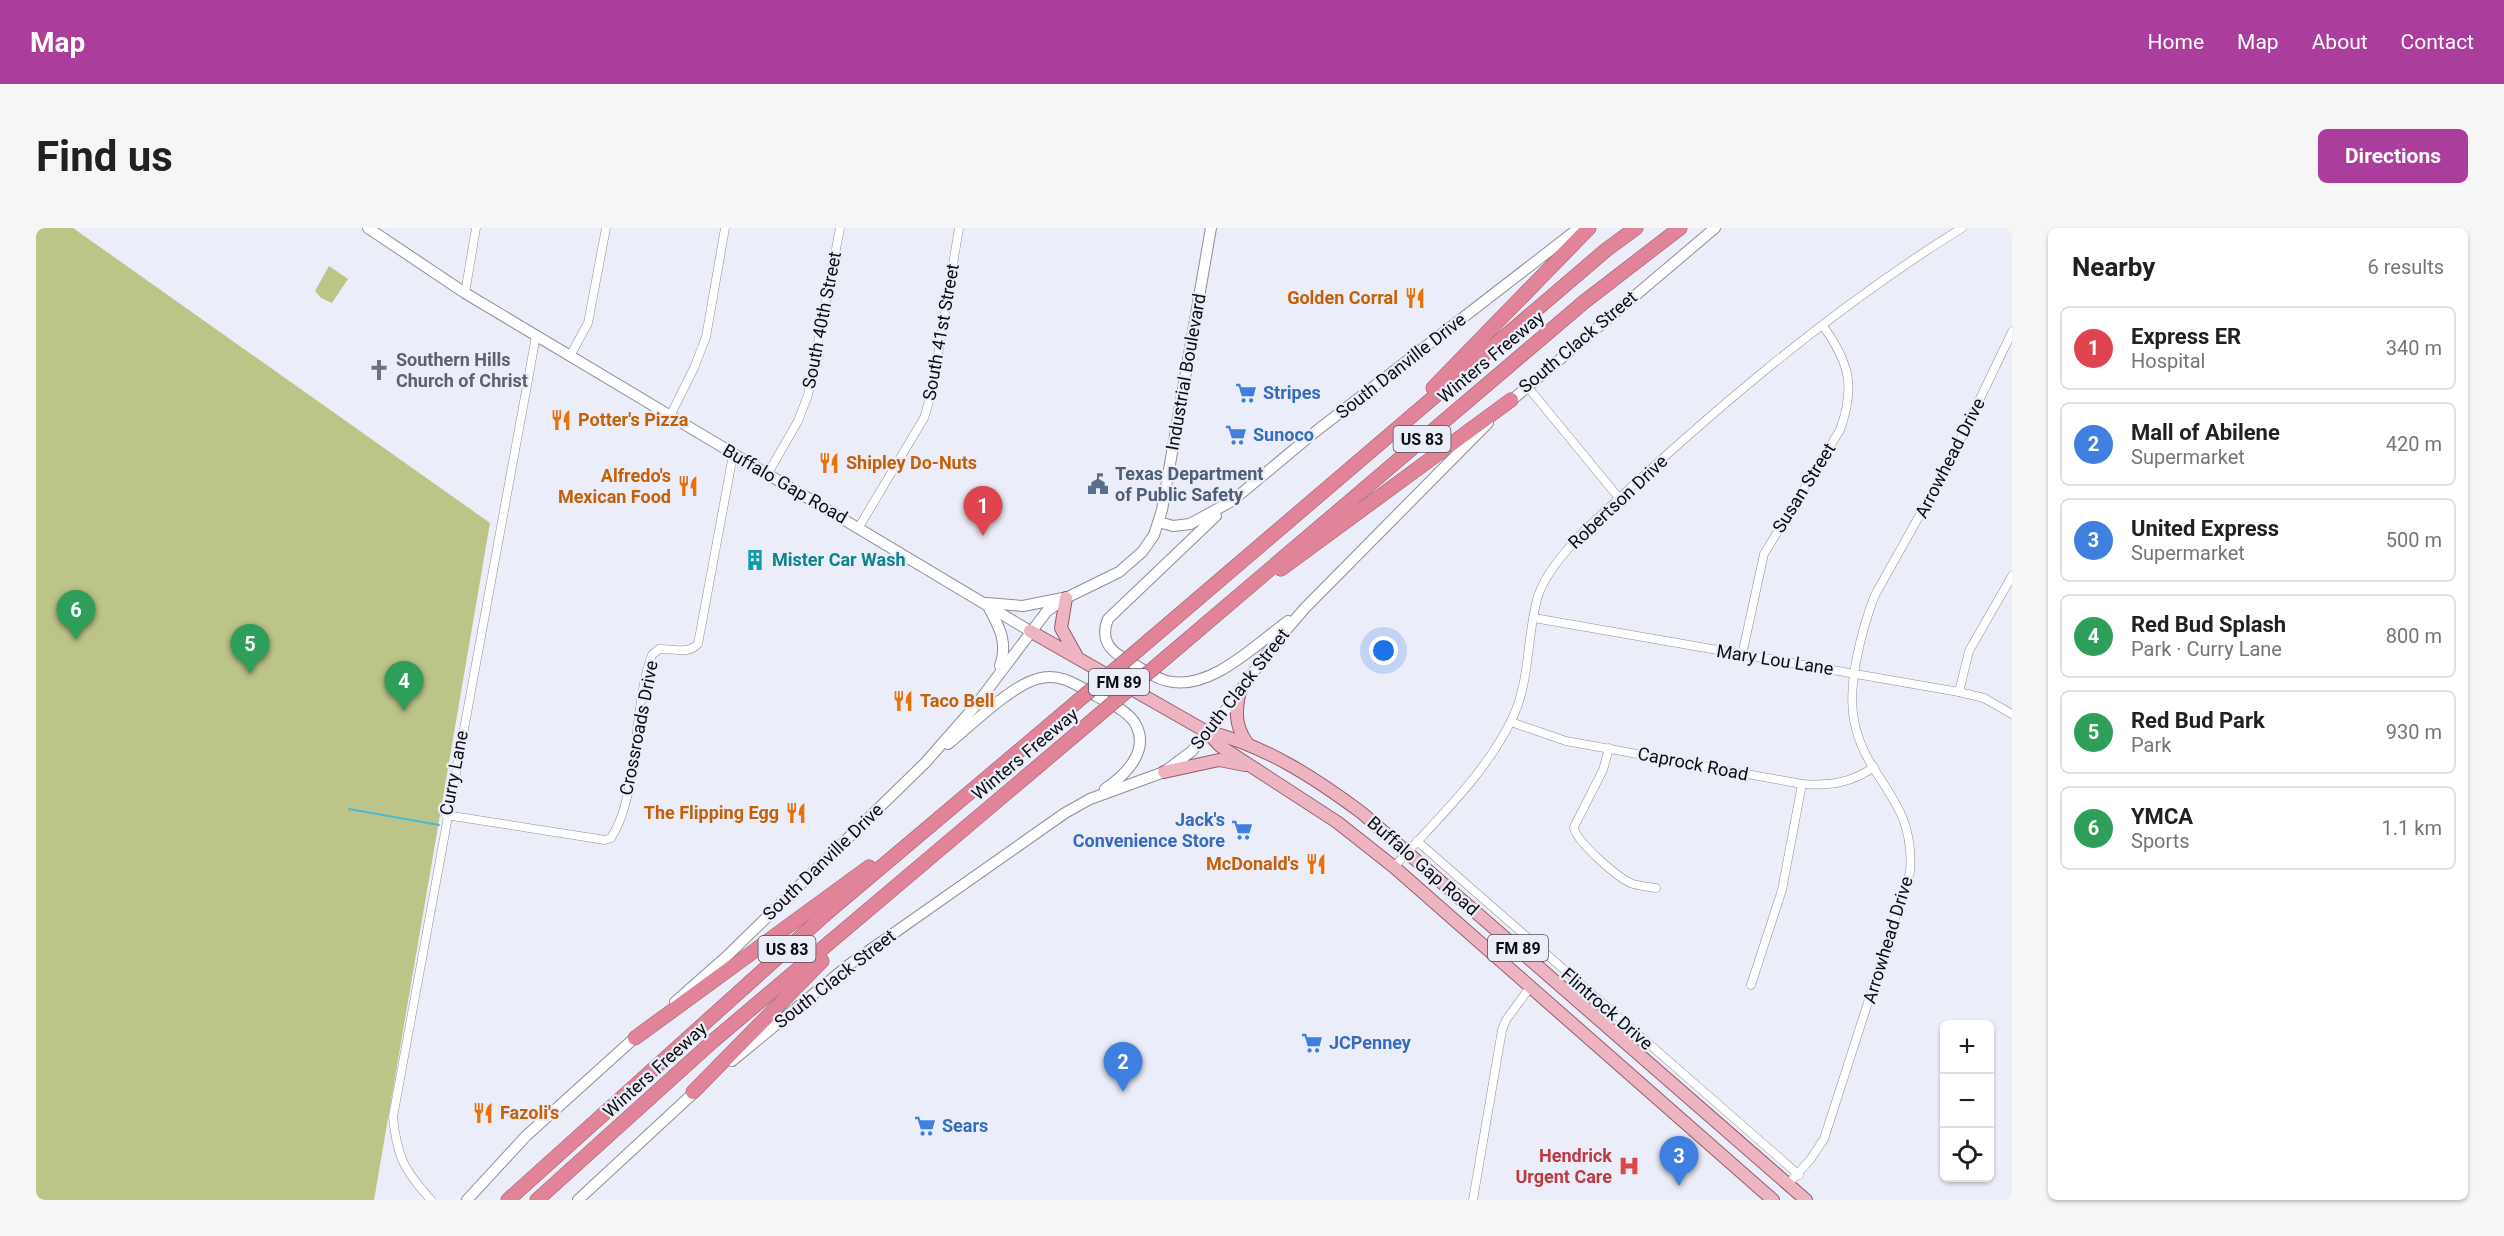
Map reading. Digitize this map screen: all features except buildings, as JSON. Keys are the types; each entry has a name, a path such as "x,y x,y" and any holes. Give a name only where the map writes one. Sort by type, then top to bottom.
{"highway":[{"path":"1386,437 1588,228"},
{"name":"Winters Freeway","path":"508,1200 828,912 1606,250 1636,228"},
{"name":"Winters Freeway","path":"537,1200 713,1041 1584,302 1680,228"},
{"path":"1206,622 1366,508 1511,400"},
{"path":"635,1038 963,798"},
{"path":"693,1092 874,906"}],"main road":[{"name":"Buffalo Gap Road","path":"368,228 465,293 767,475 860,527 1030,631 1207,732 1247,743 1295,767 1336,794 1408,852 1806,1200"},
{"name":"Industrial Boulevard","path":"1030,631 1047,611 1066,598 1128,566 1149,544 1159,522 1211,228"},
{"name":"South Danville Drive","path":"1159,522 1173,526 1190,525 1232,501 1298,446 1579,228"},
{"name":"South Clack Street","path":"578,1200 693,1092 850,964 1065,813 1090,799 1164,772 1186,756 1305,608 1511,400 1714,228"},
{"path":"1232,501 1113,613 1105,626 1108,645 1118,655 1161,678 1177,682 1195,682 1228,665 1305,608"},
{"path":"985,604 1023,606 1066,598 1061,628 1079,659"},
{"path":"985,604 1002,632 1004,655 997,676"},
{"name":"South Danville Drive","path":"467,1200 526,1136 726,957 925,763 976,705 1030,631"},
{"path":"925,763 1026,683 1045,677 1063,678 1126,714 1136,725 1139,739 1134,762 1115,782 1090,799"},
{"path":"1240,691 1236,718 1239,733 1247,743"},
{"name":"Buffalo Gap Road","path":"1207,732 1220,746 1337,822 1394,867 1773,1200"},
{"path":"1164,772 1219,760 1249,766"},
{"path":"1531,986 1545,981 1562,986"}],"street":[{"path":"465,293 477,228"},
{"path":"570,356 588,324 606,228"},
{"path":"670,416 694,368 706,337 725,228"},
{"name":"South 40th Street","path":"767,475 798,421 808,395 840,228"},
{"name":"South 41st Street","path":"860,527 924,418 932,391 959,228"},
{"name":"Robertson Drive","path":"1394,867 1479,770 1511,722 1526,675 1539,595 1563,555 1582,532 1721,409 1823,326 1930,248 1962,228"},
{"name":"Susan Street","path":"1742,655 1764,554 1777,529 1840,430 1847,410 1850,382 1842,352 1823,326"},
{"name":"Arrowhead Drive","path":"1788,1184 1799,1175 1824,1139 1910,872 1912,851 1905,819 1874,767 1854,722 1851,699 1866,618 1875,595 1950,461 2012,332"},
{"name":"Curry Lane","path":"431,1200 401,1164 395,1144 393,1117 446,814 536,336"},
{"path":"1527,386 1619,498"},
{"name":"Crossroads Drive","path":"446,814 605,840 611,838 619,827 625,802 652,655 658,649 682,651 693,649 698,644 733,454"},
{"path":"1959,692 1969,651 2012,576"},
{"name":"Mary Lou Lane","path":"1534,618 1959,692 1983,698 2012,714"},
{"name":"Caprock Road","path":"1511,722 1553,738 1802,784 1837,784 1857,779 1874,767"},
{"path":"1609,748 1603,770 1574,827 1575,833 1584,845 1632,884 1656,888"},
{"path":"1751,985 1782,890 1802,784"},
{"name":"Flintrock Drive","path":"1417,841 1799,1175"},
{"path":"1473,1200 1502,1030 1506,1020 1531,986"}],"green space":[{"path":"36,228 73,228 490,523 374,1200 36,1200"},
{"path":"329,266 348,279 332,303 321,298 315,291"}],"waterway":[{"path":"349,809 439,825"}],"place":[{"name":"Golden Corral","path":"1415,298"},
{"name":"Southern Hills Church of Christ","path":"379,370"},
{"name":"Stripes","path":"1246,393"},
{"name":"Potter's Pizza","path":"561,420"},
{"name":"Sunoco","path":"1236,435"},
{"name":"Shipley Do-Nuts","path":"829,463"},
{"name":"Texas Department of Public Safety","path":"1098,484"},
{"name":"Alfredo's Mexican Food","path":"688,486"},
{"name":"Express ER","path":"983,536"},
{"name":"Mister Car Wash","path":"755,560"},
{"name":"YMCA","path":"76,640"},
{"name":"Red Bud Park","path":"250,674"},
{"name":"Taco Bell","path":"903,701"},
{"name":"Red Bud Splash","path":"404,711"},
{"name":"The Flipping Egg","path":"796,813"},
{"name":"Jack's Convenience Store","path":"1242,830"},
{"name":"McDonald's","path":"1316,864"},
{"name":"JCPenney","path":"1312,1043"},
{"name":"Mall of Abilene","path":"1123,1092"},
{"name":"Fazoli's","path":"483,1113"},
{"name":"Sears","path":"925,1126"},
{"name":"Hendrick Urgent Care","path":"1629,1166"},
{"name":"United Express","path":"1679,1186"}]}
